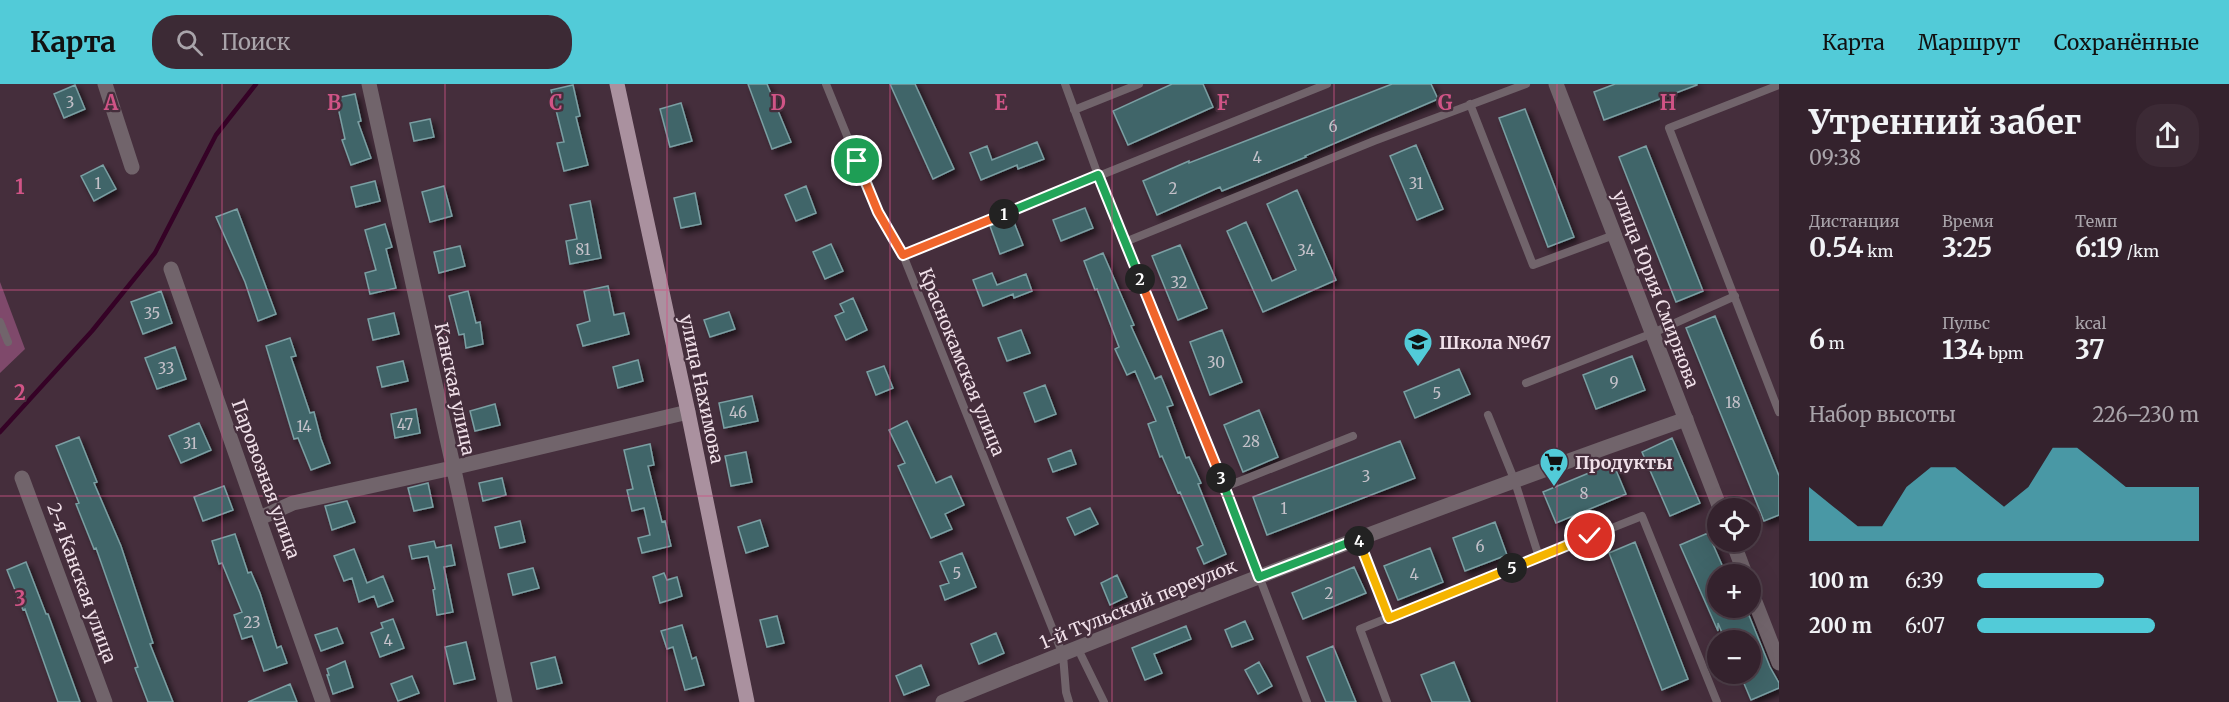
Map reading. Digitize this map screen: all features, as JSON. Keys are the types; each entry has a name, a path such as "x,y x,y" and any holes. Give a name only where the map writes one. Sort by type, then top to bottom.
{"main road":[{"name":"улица Нахимова","path":"617,84 688,412 747,702"}],"street":[{"path":"105,84 132,167"},
{"name":"Канская улица","path":"369,84 505,702"},
{"name":"улица Юрия Смирнова","path":"1556,84 1716,498"},
{"name":"Паровозная улица","path":"171,269 323,702"},
{"path":"260,518 292,503 688,412"},
{"name":"1-й Тульский переулок","path":"943,702 1514,479 1686,419"},
{"name":"2-я Канская улица","path":"21,478 105,702"},
{"path":"1761,617 1779,663"}],"lane":[{"name":"Краснокамская улица","path":"826,84 878,212 903,255 1063,655 1069,702"},
{"path":"1065,84 1098,175 1225,487 1307,702"},
{"path":"1074,110 1139,84"},
{"path":"903,255 1327,84"},
{"path":"1125,242 1470,104 1526,84"},
{"path":"1779,85 1669,128 1779,412"},
{"path":"1470,104 1533,265 1614,235"},
{"path":"1526,383 1653,333 1735,296"},
{"path":"0,322 8,342"},
{"path":"1488,415 1514,479 1539,557"},
{"path":"1225,487 1353,436"},
{"path":"1387,702 1360,629 1642,516 1717,702"},
{"path":"1358,539 1389,618"},
{"path":"1078,649 1104,702"}],"shaded area":[{"path":"0,282 25,349 0,373"}],"building":[{"path":"748,84 767,84 791,142 772,149"},
{"path":"890,84 915,84 954,169 933,179"},
{"path":"1172,84 1203,84 1213,107 1128,145 1113,111"},
{"path":"1392,84 1431,84 1438,99 1306,157 1222,191 1220,187 1157,215 1143,181 1189,161 1189,163"},
{"path":"1615,84 1697,85 1604,120 1594,92"},
{"path":"75,85 85,109 64,118 54,94"},
{"path":"573,85 580,116 576,117 588,165 564,171 557,143 564,142 551,90"},
{"path":"355,94 361,121 358,122 371,158 351,165 342,140 345,139 336,98"},
{"path":"681,103 692,141 670,147 660,109"},
{"path":"1525,109 1574,237 1548,247 1499,118"},
{"path":"430,119 434,137 414,141 410,123"},
{"path":"1037,142 1044,159 1018,169 1017,165 981,180 970,153 987,146 992,160"},
{"path":"1416,145 1443,209 1417,220 1390,156"},
{"path":"1646,146 1703,291 1676,302 1619,157"},
{"path":"103,165 116,189 94,201 81,176"},
{"path":"375,181 380,201 356,207 351,187"},
{"path":"444,186 452,216 430,222 422,192"},
{"path":"806,186 816,213 796,221 785,195"},
{"path":"1297,190 1336,280 1263,312 1227,231 1246,222 1272,281 1296,270 1267,204"},
{"path":"695,193 701,224 681,228 674,198"},
{"path":"590,201 601,258 570,264 566,241 577,239 570,205"},
{"path":"1085,208 1093,228 1061,241 1053,220"},
{"path":"237,209 276,314 258,321 245,282 216,217"},
{"path":"1012,217 1023,245 1000,254 990,226"},
{"path":"385,224 392,247 386,249 396,288 370,294 365,273 376,270 365,230"},
{"path":"831,244 843,271 825,279 813,252"},
{"path":"1180,245 1207,308 1178,320 1152,256"},
{"path":"460,246 465,266 439,273 434,252"},
{"path":"1103,253 1134,325 1131,326 1155,379 1161,376 1173,405 1167,407 1186,458 1189,457 1201,483 1198,484 1226,554 1204,564 1197,548 1203,545 1180,492 1178,493 1162,456 1160,457 1148,424 1156,421 1135,371 1127,375 1115,349 1119,347 1084,261"},
{"path":"992,273 997,285 1026,274 1032,291 1014,298 1013,294 983,306 973,280"},
{"path":"608,286 614,315 624,313 629,334 583,346 577,325 590,321 584,291"},
{"path":"161,291 172,323 143,334 131,302"},
{"path":"468,291 476,323 480,322 483,344 466,348 464,334 459,335 449,296"},
{"path":"853,298 867,330 846,340 835,316 844,312 840,304"},
{"path":"729,312 735,329 710,337 704,320"},
{"path":"394,313 399,334 373,340 368,319"},
{"path":"1715,316 1779,476 1779,515 1764,521 1761,514 1761,498 1755,498 1686,328"},
{"path":"1021,330 1030,353 1007,361 998,338"},
{"path":"1222,330 1242,382 1210,395 1190,342"},
{"path":"290,338 296,356 291,357 310,413 314,412 330,463 311,470 298,438 294,439 266,346"},
{"path":"175,347 186,379 157,389 145,358"},
{"path":"1632,356 1645,390 1596,409 1583,375"},
{"path":"638,360 643,381 618,388 613,367"},
{"path":"403,361 408,381 382,387 377,367"},
{"path":"884,366 893,388 876,395 867,372"},
{"path":"1459,369 1470,394 1415,418 1404,392"},
{"path":"1045,385 1056,414 1035,422 1024,393"},
{"path":"752,396 758,421 724,428 719,403"},
{"path":"495,404 500,425 475,431 470,411"},
{"path":"416,409 420,433 395,438 391,414"},
{"path":"1259,410 1278,457 1243,472 1224,425"},
{"path":"907,421 936,483 951,476 964,505 945,514 952,529 931,538 898,466 905,463 889,430"},
{"path":"199,423 211,450 181,463 169,436"},
{"path":"79,437 97,482 94,483 121,546 153,643 150,644 173,702 148,702 96,548 94,549 76,504 79,503 56,446"},
{"path":"1672,438 1700,503 1670,516 1642,452"},
{"path":"1400,441 1415,478 1267,535 1253,497"},
{"path":"650,444 654,465 648,466 662,522 665,521 671,546 642,553 638,538 650,535 644,508 632,511 627,490 633,489 624,450"},
{"path":"1071,450 1076,464 1053,472 1048,459"},
{"path":"746,452 752,482 731,486 725,456"},
{"path":"1613,463 1626,494 1556,523 1543,492"},
{"path":"502,478 506,495 483,501 479,483"},
{"path":"428,483 433,507 414,511 408,488"},
{"path":"224,486 233,510 203,521 194,497"},
{"path":"347,501 355,522 332,530 325,506"},
{"path":"1090,508 1098,524 1075,535 1067,518"},
{"path":"760,520 768,546 746,553 738,527"},
{"path":"520,521 525,542 500,548 495,527"},
{"path":"1495,522 1507,555 1465,571 1453,538"},
{"path":"1707,533 1707,552 1716,552 1722,564 1707,564 1707,606 1680,545"},
{"path":"235,534 248,573 251,572 260,593 277,648 281,646 287,663 264,671 252,636 242,639 234,615 242,612 222,563 219,564 212,541"},
{"path":"434,541 436,548 451,545 455,565 444,567 453,612 437,615 433,590 435,589 428,556 412,559 409,546"},
{"path":"1635,542 1688,679 1662,690 1609,553"},
{"path":"1430,548 1443,582 1398,600 1384,566"},
{"path":"354,549 367,583 383,576 393,601 378,607 374,596 359,602 352,578 344,581 334,556"},
{"path":"962,553 976,587 945,600 940,586 949,583 940,562"},
{"path":"26,562 46,614 48,614 80,702 58,702 25,609 23,610 7,570"},
{"path":"1354,567 1366,593 1303,619 1292,593"},
{"path":"533,568 539,588 513,595 508,574"},
{"path":"664,573 667,580 677,577 682,596 660,603 653,577"},
{"path":"1117,575 1127,597 1110,605 1101,583"},
{"path":"777,616 784,643 767,647 760,620"},
{"path":"1712,618 1750,618 1755,630 1721,630 1718,623 1718,630"},
{"path":"393,619 404,648 380,657 371,633 383,628 381,623"},
{"path":"1245,621 1253,639 1232,647 1225,630"},
{"path":"682,625 692,659 696,657 704,685 685,690 673,647 667,649 661,631"},
{"path":"1186,626 1191,639 1154,654 1162,673 1145,680 1132,648"},
{"path":"337,628 343,643 321,651 315,635"},
{"path":"996,633 1004,653 979,664 971,644"},
{"path":"466,642 475,679 454,684 445,647"},
{"path":"1761,645 1779,683 1779,688 1751,700 1744,684 1761,684"},
{"path":"1333,646 1356,702 1326,702 1307,657"},
{"path":"555,657 562,683 537,689 531,663"},
{"path":"345,661 353,687 333,694 327,669"},
{"path":"1259,662 1272,686 1258,694 1245,670"},
{"path":"1454,662 1470,702 1432,702 1421,675"},
{"path":"921,665 929,685 904,695 896,676"},
{"path":"412,676 419,693 398,701 391,684"},
{"path":"290,684 297,702 248,702"}],"waterway":[{"path":"0,432 92,331 155,253 216,135 256,84"}],"place":[{"name":"Школа №67","path":"1418,368"},
{"name":"Продукты","path":"1554,488"}],"route":[{"path":"857,161 878,212 903,255 1098,175 1225,487 1259,577 1358,539 1389,618 1590,536"}]}
